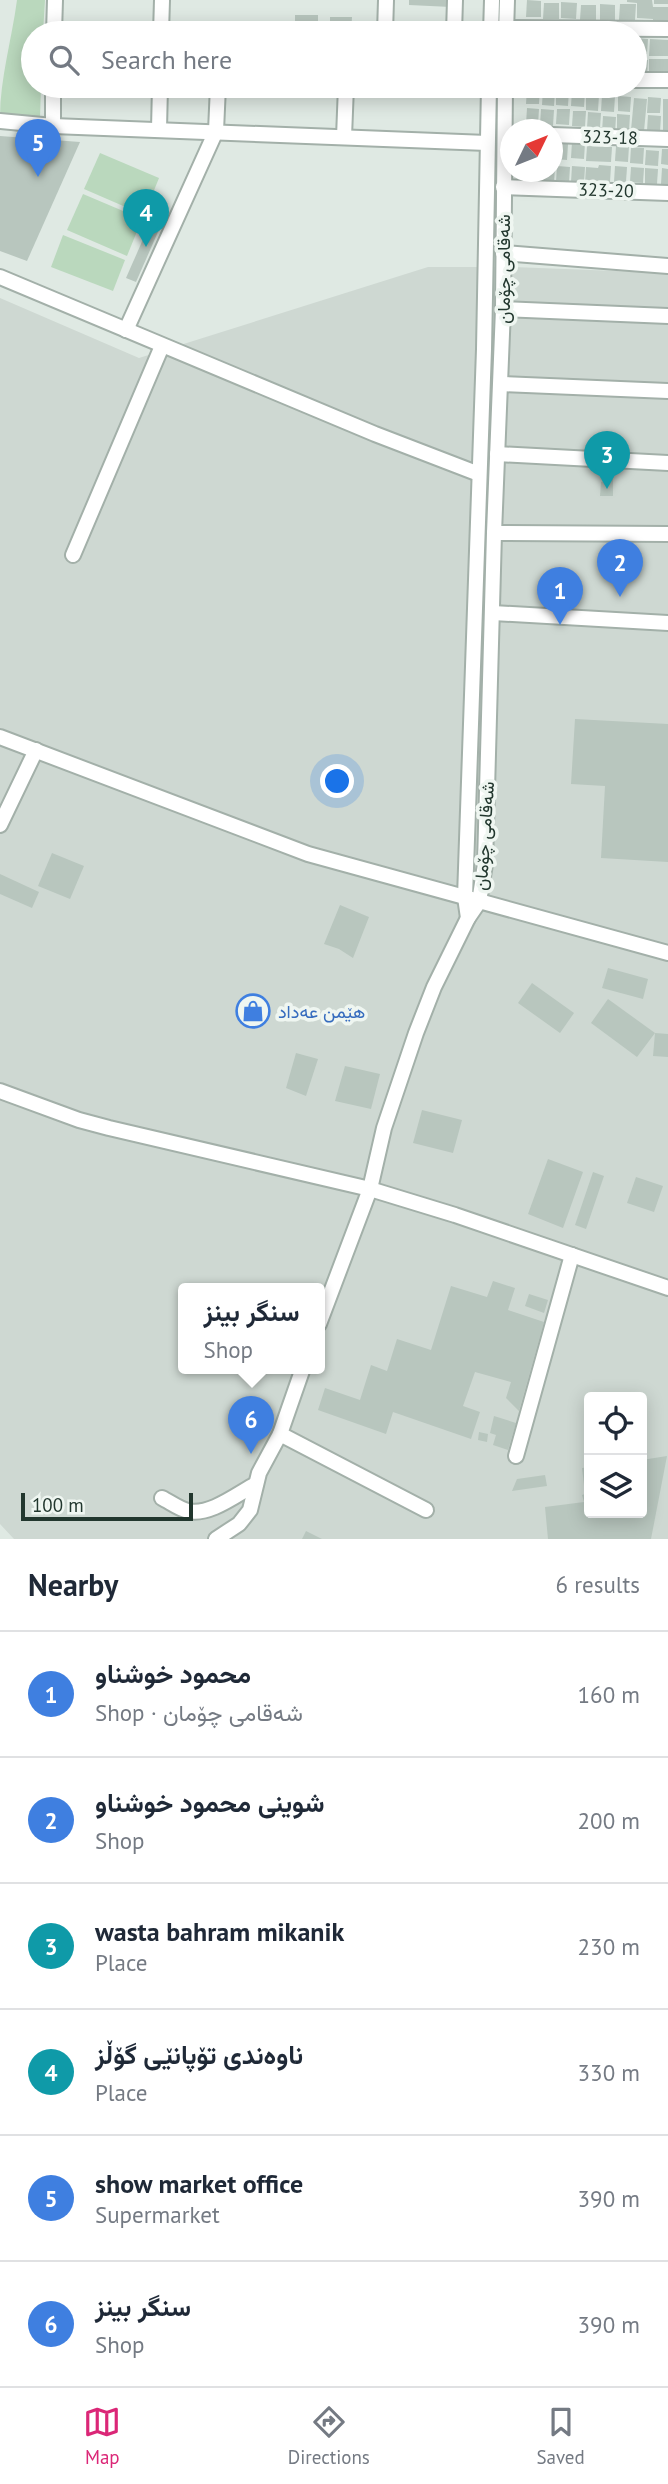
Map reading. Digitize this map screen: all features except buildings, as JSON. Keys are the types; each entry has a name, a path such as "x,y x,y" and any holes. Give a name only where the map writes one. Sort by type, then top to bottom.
{"street":[{"path":"54,21 55,0"},
{"path":"161,21 162,0"},
{"path":"385,21 386,0"},
{"path":"454,21 455,0"},
{"path":"491,21 492,0"},
{"path":"506,21 507,0"},
{"path":"647,30 668,30"},
{"path":"647,79 668,79"},
{"path":"52,125 53,98"},
{"path":"159,129 160,98"},
{"path":"126,330 216,131 217,98"},
{"path":"344,137 346,98"},
{"name":"شەقامی چۆمان","path":"468,918 464,897 489,98"},
{"name":"شەقامی چۆمان","path":"506,98 506,119"},
{"path":"0,121 487,143"},
{"name":"323-18","path":"563,135 668,139"},
{"name":"شەقامی چۆمان","path":"468,918 479,902 485,864 501,384 503,182"},
{"name":"323-20","path":"503,187 668,193"},
{"path":"503,253 668,266"},
{"path":"0,277 375,434 479,474"},
{"path":"485,278 503,278"},
{"path":"503,309 668,316"},
{"path":"73,555 162,346"},
{"path":"501,384 668,391"},
{"path":"497,454 668,463"},
{"path":"494,533 668,534"},
{"path":"493,613 668,623"},
{"path":"0,737 307,854 668,953"},
{"path":"0,825 36,750"},
{"path":"467,864 485,864"},
{"path":"325,1308 370,1189 384,1128 416,1034 434,986 468,918"},
{"path":"0,1091 109,1128 370,1189 455,1215 668,1288"},
{"path":"516,1456 572,1255"},
{"path":"216,1539 245,1517 265,1460 281,1434 301,1374"},
{"path":"281,1434 425,1510"},
{"path":"162,1498 187,1511 202,1511 256,1484"}],"shaded area":[{"path":"428,267 513,267 668,273 668,1539 14,1539 0,1524 0,298 139,358"}],"green space":[{"path":"17,0 45,0 44,21 21,21 21,98 41,98 40,118 0,117 4,73"},
{"path":"100,153 159,178 144,215 84,189"},
{"path":"83,194 142,219 127,256 67,230"},
{"path":"63,235 125,260 113,291 51,267"}],"place":[{"name":"show market office","path":"38,177"},
{"name":"ناوەندی تۆپانێی گۆڵز","path":"146,247"},
{"name":"wasta bahram mikanik","path":"607,489"},
{"name":"شوينى محمود خوشناو","path":"620,597"},
{"name":"محمود خوشناو","path":"560,625"},
{"name":"هێمن عەداد","path":"253,1011"},
{"name":"سنگر بينز","path":"251,1454"}]}
